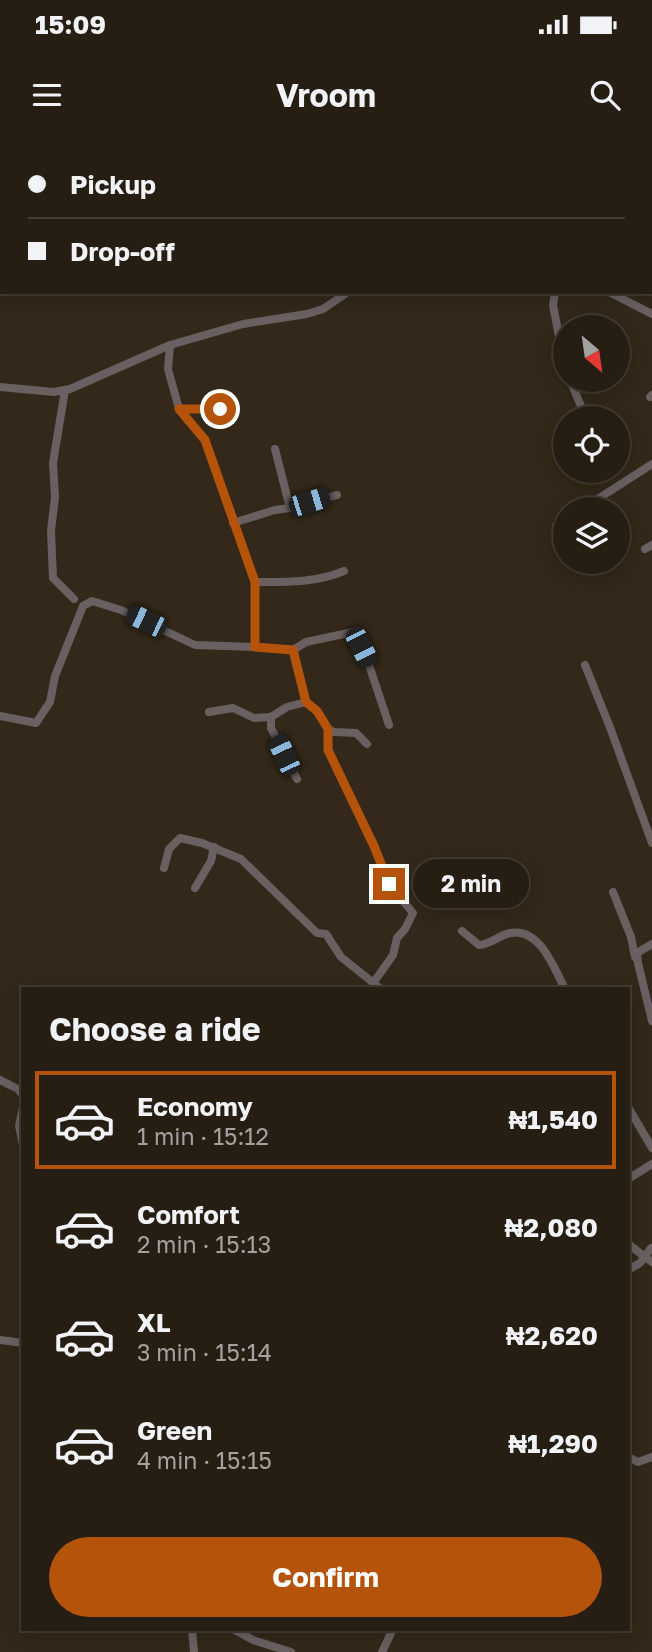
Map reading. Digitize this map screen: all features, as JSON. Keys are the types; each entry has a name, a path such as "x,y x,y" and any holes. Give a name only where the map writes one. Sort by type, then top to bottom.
{"street":[{"path":"0,387 54,392 65,390 170,345 243,324 307,314 323,309 345,294"},
{"path":"554,294 555,315"},
{"path":"615,294 652,314"},
{"path":"170,345 168,369 179,409 205,440 255,582 255,647"},
{"path":"65,390 54,452 55,497 51,531 53,578 74,599"},
{"path":"179,409 220,409"},
{"path":"275,449 290,508"},
{"path":"600,497 652,464"},
{"path":"233,523 337,495"},
{"path":"255,582 328,578 344,571"},
{"path":"0,716 36,723 50,702 55,676 83,606 92,601 121,610 195,645 293,650 306,642 353,632 368,662 389,725"},
{"path":"164,867 169,849 180,838 214,847 241,859 317,933 326,934 341,957 378,986 393,955 397,938 413,913 389,884 328,750 328,729 317,711 306,702 293,650"},
{"path":"585,665 652,843"},
{"path":"209,712 233,708 254,718 271,717 287,707 306,702"},
{"path":"271,717 271,728 297,779"},
{"path":"328,729 334,732 356,733 367,744"},
{"path":"195,888 211,861 214,847"},
{"path":"613,892 631,937 652,1021"},
{"path":"461,931 479,945 488,945 510,933 523,933 542,946 564,987"},
{"path":"638,963 637,953 652,943"},
{"path":"0,1080 21,1093"},
{"path":"630,1113 652,1148"},
{"path":"21,1116 21,1136"},
{"path":"630,1178 652,1164"},
{"path":"630,1245 649,1259"},
{"path":"649,1259 651,1248"},
{"path":"630,1269 649,1259"},
{"path":"0,1339 21,1343"},
{"path":"630,1458 638,1462 652,1457"},
{"path":"192,1631 194,1652"},
{"path":"237,1631 253,1640 287,1651"},
{"path":"382,1652 392,1631"}],"route":[{"path":"220,409 179,409 205,440 255,582 255,647 293,650 306,702 317,711 328,729 328,750 389,884"}]}
